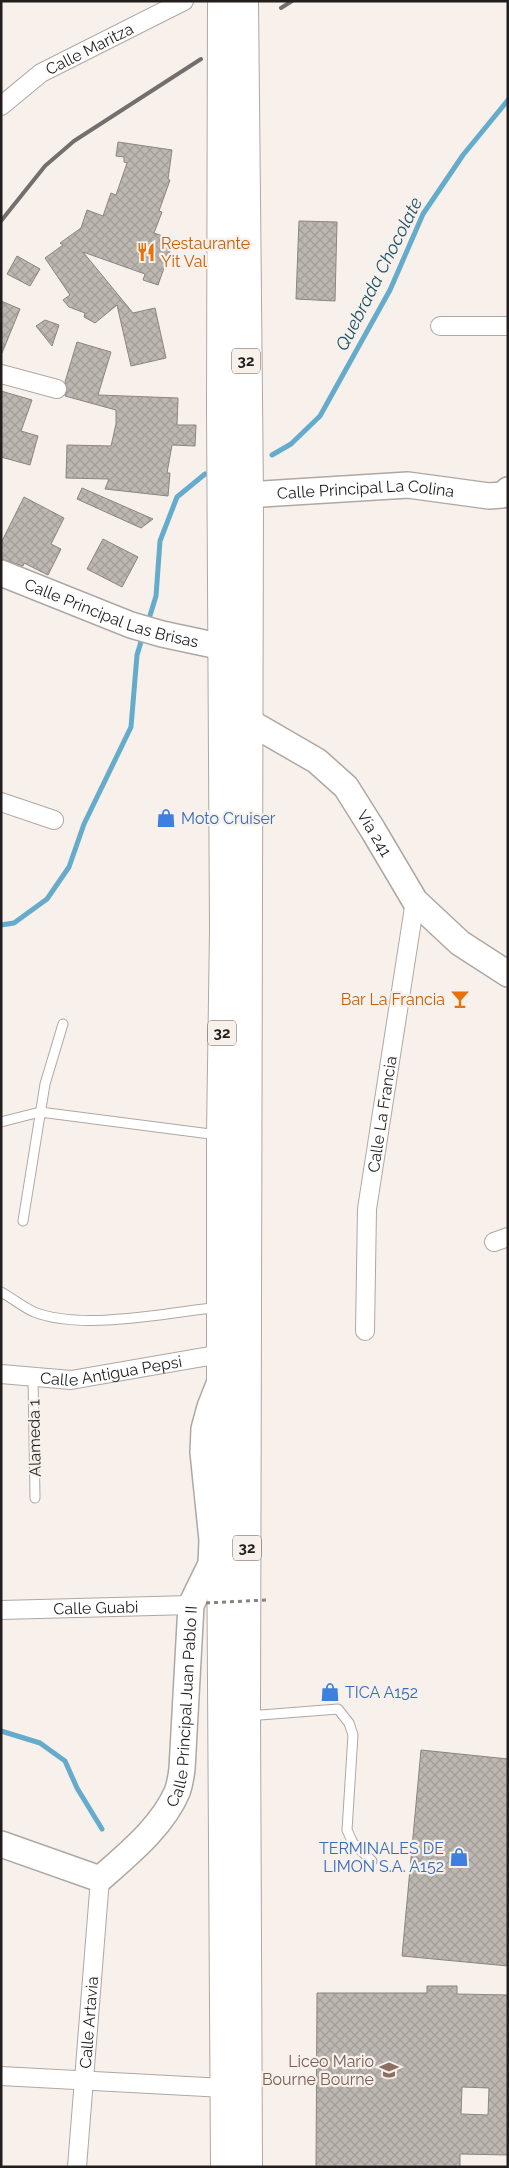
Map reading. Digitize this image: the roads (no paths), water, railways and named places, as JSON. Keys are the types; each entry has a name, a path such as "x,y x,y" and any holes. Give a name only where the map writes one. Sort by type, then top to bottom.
{"highway":[{"name":"32","path":"222,1 221,409 236,496 223,647 236,721 221,1135 225,2167"},
{"name":"32","path":"244,1 236,496 236,721 246,1716 248,2167"}],"street":[{"name":"Calle Maritza","path":"1,106 41,73 184,1"},
{"path":"440,326 508,326"},
{"path":"1,374 57,389"},
{"name":"Calle Principal La Colina","path":"236,496 408,485 475,495 506,494"},
{"name":"Calle Principal Las Brisas","path":"1,573 131,625 162,634 223,647"},
{"name":"Vía 241","path":"236,721 317,761 346,787 415,900 460,943 508,974"},
{"path":"1,802 54,820"},
{"name":"Calle La Francia","path":"366,1331 367,1209 415,900"},
{"name":"Calle Antigua Pepsi","path":"1,1374 71,1380 221,1366"},
{"name":"Calle Principal Juan Pablo II","path":"100,1879 133,1849 157,1823 170,1806 178,1790 182,1769 199,1604 211,1564 212,1540 203,1452 204,1429 221,1366"},
{"name":"Calle Guabi","path":"1,1610 199,1604"},
{"path":"1,1844 100,1879"},
{"name":"Calle Artavia","path":"77,2167 82,2080 100,1879"},
{"path":"1,2076 224,2088"}],"lane":[{"path":"23,1221 40,1112 62,1024"},
{"path":"1,1122 40,1112 221,1135"},
{"path":"1,1292 33,1312 60,1319 97,1320 221,1307"},
{"name":"Alameda 1","path":"33,1377 35,1498"},
{"path":"246,1716 338,1710 342,1713 349,1723 353,1735 347,1830 353,1843 372,1861"}],"waterway":[{"name":"Quebrada Chocolate","path":"272,455 291,444 320,416 390,290 423,214 463,155 508,100"},
{"name":"Quebrada Chocolate","path":"148,622 156,596 160,541 177,497 205,474"},
{"name":"Quebrada Chocolate","path":"1,925 14,923 47,899 69,867 84,824 131,727 137,655 143,635"},
{"path":"1,1731 40,1743 65,1761 77,1788 102,1829"}],"railway":[{"path":"281,8 292,1"},
{"path":"1,221 45,166 74,141 201,59"}],"place":[{"name":"Restaurante Yit Val","path":"146,252"},
{"name":"Moto Cruiser","path":"166,818"},
{"name":"Bar La Francia","path":"460,999"},
{"name":"TICA A152","path":"330,1692"},
{"name":"TERMINALES DE LIMON S.A. A152","path":"459,1857"},
{"name":"Liceo Mario Bourne Bourne","path":"389,2070"}]}
